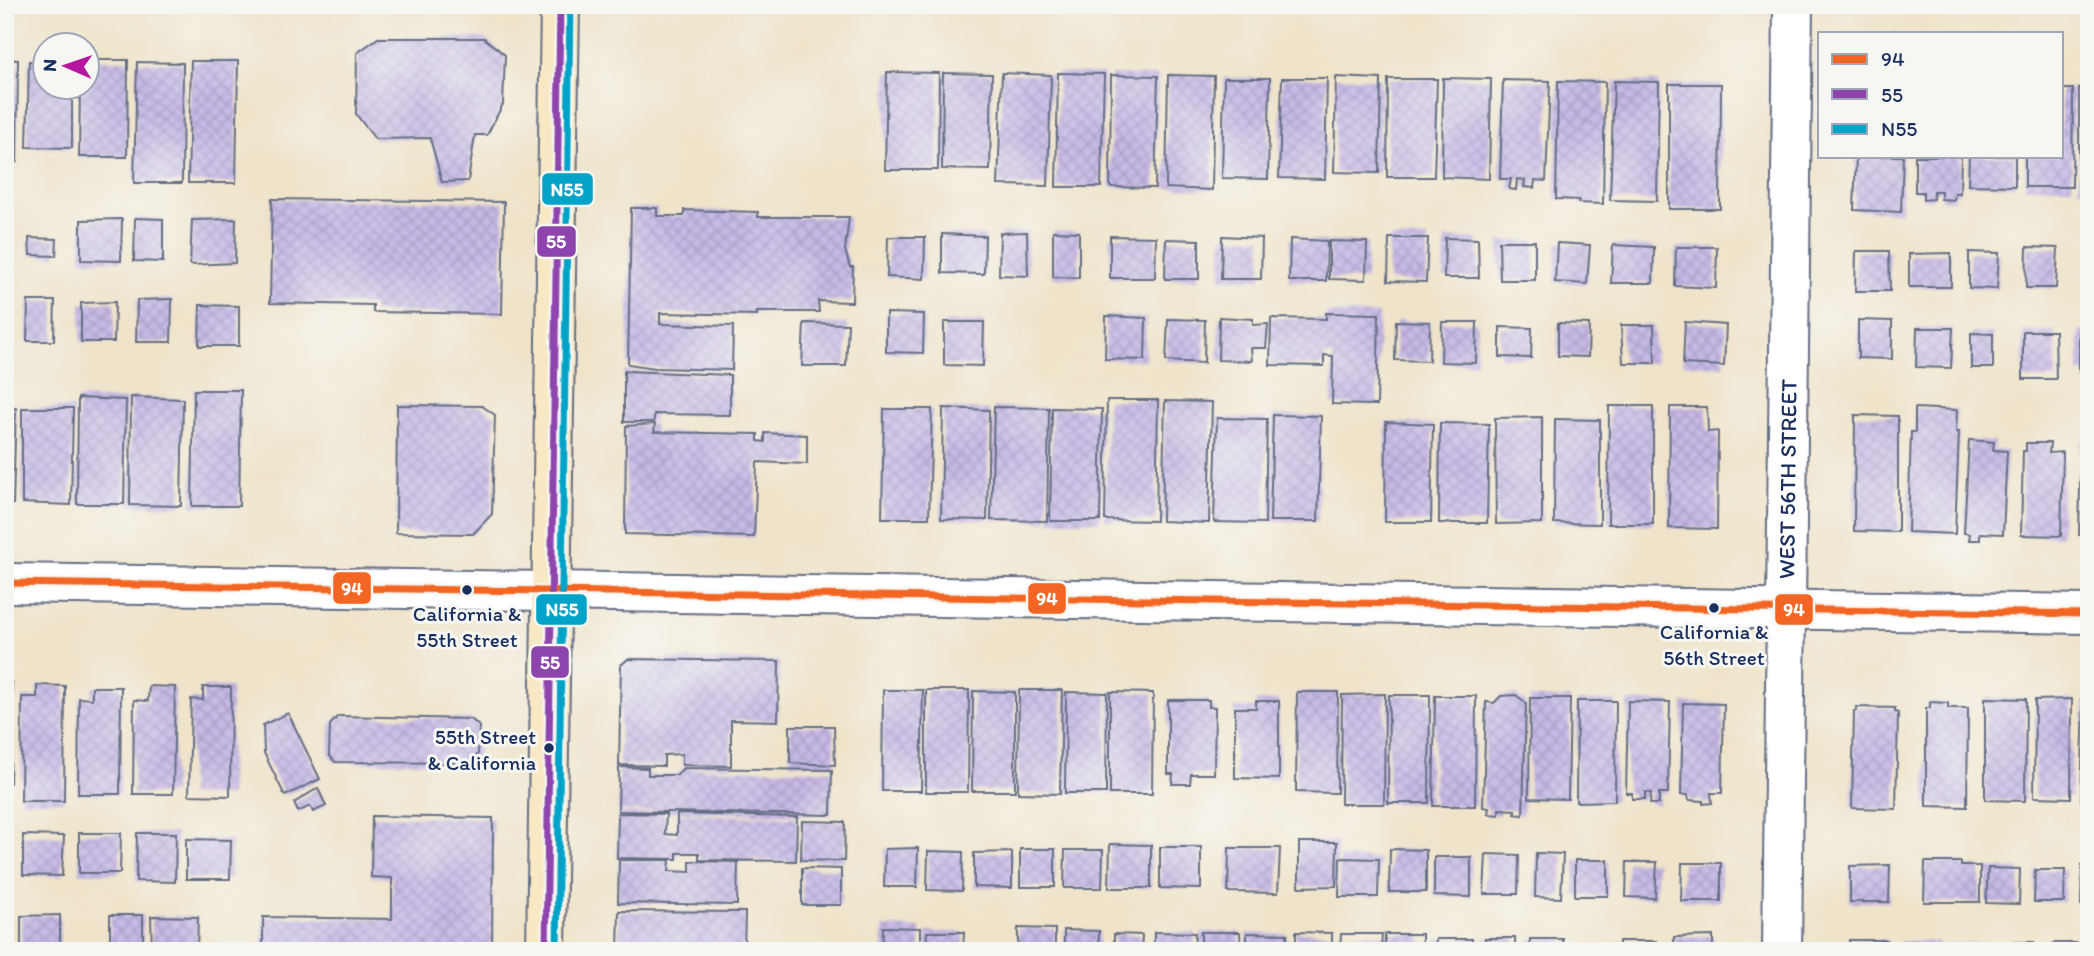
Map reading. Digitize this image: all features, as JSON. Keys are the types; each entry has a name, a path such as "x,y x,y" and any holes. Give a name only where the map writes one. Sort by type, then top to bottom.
{"main road":[{"path":"546,951 559,5"}],"street":[{"name":"WEST 56TH STREET","path":"1782,951 1793,5"},
{"path":"5,583 2089,614"}],"building":[{"path":"378,38 484,38 505,55 503,104 487,135 475,135 468,181 442,182 430,138 375,139 356,114 357,53"},
{"path":"5,59 18,60 17,162 5,162"},
{"path":"102,60 128,60 127,157 79,157 80,102 102,102"},
{"path":"29,61 32,61 32,102 72,102 72,148 27,147"},
{"path":"191,61 238,61 236,183 188,183"},
{"path":"137,62 183,63 182,183 134,183"},
{"path":"887,72 939,73 938,170 885,170"},
{"path":"943,73 992,74 990,170 942,169"},
{"path":"1002,73 1051,75 1048,186 998,185"},
{"path":"1058,73 1104,74 1101,187 1056,187"},
{"path":"1111,75 1158,76 1155,188 1110,187"},
{"path":"1168,75 1214,76 1212,190 1166,188"},
{"path":"1336,77 1381,79 1379,173 1334,172"},
{"path":"1224,78 1270,78 1268,179 1222,178"},
{"path":"1282,78 1327,78 1325,179 1279,178"},
{"path":"1443,78 1491,79 1489,179 1442,177"},
{"path":"1388,79 1437,79 1434,177 1387,177"},
{"path":"1503,80 1550,81 1546,181 1535,180 1534,188 1524,187 1525,180 1517,179 1516,190 1509,189 1511,179 1500,179"},
{"path":"1558,81 1605,82 1603,204 1556,199"},
{"path":"1614,81 1659,82 1657,201 1610,200"},
{"path":"1669,84 1721,84 1720,209 1669,209"},
{"path":"2079,88 2089,88 2089,189 2079,189"},
{"path":"2062,89 2073,89 2072,187 2025,187 2025,158 2062,158"},
{"path":"1856,158 1903,158 1901,212 1854,210"},
{"path":"1915,158 1961,158 1960,193 1955,193 1954,200 1941,199 1941,191 1934,191 1933,199 1923,200 1923,192 1915,192"},
{"path":"1969,158 2015,158 2015,186 1968,185"},
{"path":"272,199 504,202 502,314 373,312 373,305 270,303"},
{"path":"631,208 657,208 657,216 684,216 684,210 758,212 758,217 849,217 845,250 850,267 853,267 852,302 818,301 819,312 757,312 757,315 660,313 660,324 733,326 732,370 655,368 628,364"},
{"path":"135,218 163,219 163,262 134,261"},
{"path":"122,219 121,261 81,260 81,220"},
{"path":"236,219 235,263 190,265 192,220"},
{"path":"5,222 10,222 9,261 5,261"},
{"path":"1053,231 1079,232 1079,278 1053,277"},
{"path":"1027,232 1028,276 999,275 1000,233"},
{"path":"942,234 985,236 984,274 942,273"},
{"path":"1110,236 1156,237 1155,278 1110,278"},
{"path":"1222,236 1262,238 1261,279 1221,279"},
{"path":"888,237 925,237 924,279 887,277"},
{"path":"29,238 57,239 56,256 30,255"},
{"path":"1389,238 1428,238 1426,282 1388,281"},
{"path":"1445,238 1478,239 1479,278 1444,278"},
{"path":"1166,239 1199,240 1199,279 1165,279"},
{"path":"1290,239 1327,241 1326,281 1289,281"},
{"path":"1329,241 1367,242 1366,280 1329,279"},
{"path":"1499,241 1535,241 1535,280 1500,280"},
{"path":"1557,243 1590,245 1587,284 1555,282"},
{"path":"1613,245 1654,247 1653,283 1611,283"},
{"path":"1676,247 1717,247 1716,288 1675,286"},
{"path":"2027,247 2058,248 2056,288 2026,288"},
{"path":"1856,251 1889,251 1890,291 1855,291"},
{"path":"1969,252 1999,253 1997,289 1969,288"},
{"path":"1951,253 1951,287 1909,287 1909,254"},
{"path":"172,299 171,342 136,342 137,300"},
{"path":"28,301 55,301 54,341 27,341"},
{"path":"115,302 114,342 81,342 81,303"},
{"path":"200,305 239,306 239,346 199,346"},
{"path":"886,313 924,314 923,353 886,352"},
{"path":"1326,313 1379,314 1377,405 1332,404 1333,356 1324,355 1324,366 1270,365 1271,318 1326,319"},
{"path":"1106,316 1146,318 1145,360 1105,359"},
{"path":"1219,317 1253,319 1253,325 1268,324 1266,348 1251,348 1252,361 1218,360"},
{"path":"1168,319 1205,320 1204,363 1166,361"},
{"path":"1858,320 1892,321 1892,359 1858,358"},
{"path":"1396,321 1430,322 1429,361 1395,360"},
{"path":"944,322 984,322 983,366 944,365"},
{"path":"1442,322 1477,322 1476,363 1441,362"},
{"path":"1685,322 1726,325 1724,366 1683,364"},
{"path":"804,323 848,324 846,366 802,366"},
{"path":"1558,323 1589,324 1588,357 1558,356"},
{"path":"1621,325 1654,325 1655,363 1623,363"},
{"path":"1500,327 1532,328 1531,358 1500,357"},
{"path":"1917,328 1953,328 1951,368 1916,367"},
{"path":"2023,331 2055,331 2056,379 2023,379"},
{"path":"2079,331 2089,331 2089,373 2079,373"},
{"path":"1971,333 1993,334 1993,368 1971,368"},
{"path":"624,371 730,375 730,415 654,414 654,422 624,422"},
{"path":"194,390 241,390 239,506 192,506"},
{"path":"131,397 183,399 181,506 130,505"},
{"path":"78,398 126,400 124,504 77,504"},
{"path":"1107,400 1158,400 1156,521 1105,520"},
{"path":"1165,401 1212,402 1209,523 1162,521"},
{"path":"397,405 482,406 495,415 492,514 473,534 396,533"},
{"path":"1609,406 1653,406 1653,524 1608,524"},
{"path":"994,407 1049,408 1047,521 991,520"},
{"path":"1670,407 1707,407 1708,432 1718,431 1717,529 1669,528"},
{"path":"5,408 16,408 13,504 5,504"},
{"path":"22,408 73,408 71,505 22,503"},
{"path":"943,408 989,410 987,520 941,519"},
{"path":"1052,408 1102,409 1100,521 1050,521"},
{"path":"1915,408 1957,410 1956,432 1959,432 1955,534 1908,532 1911,432 1915,432"},
{"path":"884,409 932,409 929,518 882,518"},
{"path":"1273,415 1321,416 1318,521 1270,521"},
{"path":"1855,415 1898,416 1898,532 1854,531"},
{"path":"1542,417 1542,523 1496,524 1495,418"},
{"path":"1217,418 1267,419 1265,523 1214,522"},
{"path":"1555,419 1600,420 1600,524 1554,523"},
{"path":"1386,422 1433,424 1431,522 1385,522"},
{"path":"1440,423 1489,424 1487,523 1439,523"},
{"path":"655,424 654,432 758,434 758,441 765,442 765,433 807,435 807,464 757,462 754,537 625,534 626,426"},
{"path":"1969,440 1994,442 1993,450 2007,451 2003,534 1980,533 1980,540 1969,540 1970,534 1964,533"},
{"path":"2081,441 2089,441 2089,535 2079,535"},
{"path":"2026,443 2050,443 2049,453 2063,452 2061,536 2021,535 2023,451 2026,451"},
{"path":"628,659 779,661 778,721 731,720 731,766 682,765 682,754 664,755 664,766 619,765 621,665"},
{"path":"5,683 12,683 10,783 5,783"},
{"path":"37,685 65,686 64,801 21,801 22,697 37,697"},
{"path":"149,686 175,687 173,794 133,794 134,700 148,701"},
{"path":"92,687 121,687 120,794 78,794 79,698 92,699"},
{"path":"203,687 231,687 230,796 189,795 191,699 203,700"},
{"path":"883,690 923,690 921,791 882,791"},
{"path":"926,690 969,690 968,792 926,792"},
{"path":"1019,690 1062,690 1060,794 1018,793"},
{"path":"973,691 1015,692 1015,791 972,791"},
{"path":"1066,692 1107,693 1106,793 1065,793"},
{"path":"1110,692 1153,693 1152,794 1110,794"},
{"path":"1297,692 1338,692 1337,793 1296,792"},
{"path":"1385,694 1384,804 1341,804 1342,695"},
{"path":"1389,695 1430,695 1429,803 1388,803"},
{"path":"1516,695 1526,703 1523,815 1515,814 1515,810 1499,809 1499,815 1488,814 1489,808 1483,807 1486,702 1494,703 1501,696"},
{"path":"1435,696 1476,696 1475,806 1433,806"},
{"path":"1530,698 1570,698 1568,799 1529,798"},
{"path":"1985,698 2026,699 2025,801 1985,800"},
{"path":"2072,699 2071,798 2034,797 2035,700"},
{"path":"1168,700 1209,700 1209,707 1215,707 1214,774 1191,774 1190,784 1172,784 1173,774 1168,774"},
{"path":"1256,701 1279,701 1279,779 1235,778 1235,708 1256,708"},
{"path":"1577,701 1616,701 1615,801 1576,802"},
{"path":"1628,701 1670,702 1668,793 1659,793 1659,804 1650,804 1651,793 1645,792 1645,799 1632,799 1632,793 1626,793"},
{"path":"2084,701 2089,701 2089,802 2081,801"},
{"path":"1930,702 1948,703 1948,708 1968,708 1967,807 1926,806 1926,708 1930,708"},
{"path":"1683,703 1724,704 1722,793 1711,793 1712,803 1703,804 1703,801 1689,800 1688,795 1681,795"},
{"path":"1856,707 1895,708 1898,713 1896,809 1852,808"},
{"path":"288,713 320,779 285,796 264,753 263,725"},
{"path":"338,716 471,719 479,726 478,754 469,763 335,762 329,755 330,725"},
{"path":"790,726 834,726 835,765 790,763"},
{"path":"619,767 648,768 648,775 677,775 683,768 832,770 831,815 618,811"},
{"path":"318,788 326,806 313,812 310,806 298,812 294,803"},
{"path":"618,813 666,814 665,834 677,835 677,814 797,817 796,861 699,860 699,853 677,853 677,859 617,858"},
{"path":"372,816 493,818 492,951 263,951 263,917 392,919 392,878 371,877"},
{"path":"802,821 845,822 844,861 801,860"},
{"path":"79,833 121,833 120,873 79,873"},
{"path":"137,833 176,833 175,882 136,881"},
{"path":"23,835 64,836 62,876 23,875"},
{"path":"186,839 231,840 230,879 186,879"},
{"path":"1299,842 1337,842 1336,886 1299,887"},
{"path":"1110,844 1151,845 1151,888 1109,888"},
{"path":"1160,847 1201,847 1201,889 1160,888"},
{"path":"918,848 917,887 884,887 885,849"},
{"path":"1229,848 1280,848 1278,893 1228,892"},
{"path":"1020,849 1055,849 1055,887 1020,887"},
{"path":"1390,849 1426,850 1426,892 1389,892"},
{"path":"1065,850 1103,850 1102,888 1064,888"},
{"path":"928,851 963,852 962,891 927,890"},
{"path":"1012,852 1012,888 974,887 974,853"},
{"path":"1536,853 1563,854 1561,898 1535,897"},
{"path":"1486,854 1519,855 1518,894 1484,894"},
{"path":"1434,857 1471,857 1471,897 1434,896"},
{"path":"1340,858 1379,859 1378,897 1339,897"},
{"path":"619,860 670,860 669,871 690,872 690,861 738,862 737,905 618,903"},
{"path":"1575,860 1608,860 1608,896 1575,896"},
{"path":"1627,862 1657,862 1655,898 1626,897"},
{"path":"1925,862 1961,862 1961,866 1980,866 1980,902 1924,902"},
{"path":"1682,863 1721,863 1721,901 1681,901"},
{"path":"1890,865 1889,902 1850,902 1850,866"},
{"path":"2082,865 2089,865 2089,905 2081,905"},
{"path":"802,868 841,869 841,905 802,905"},
{"path":"1988,868 2020,869 2019,904 1986,903"},
{"path":"2035,870 2065,870 2064,902 2034,902"},
{"path":"619,911 745,912 744,951 618,951"},
{"path":"60,915 60,951 21,951 21,916"},
{"path":"110,915 143,915 143,951 110,951"},
{"path":"151,916 198,917 197,951 152,951"},
{"path":"883,927 920,928 920,951 882,951"},
{"path":"1018,928 1055,929 1055,951 1018,951"},
{"path":"1064,930 1099,931 1099,951 1064,951"},
{"path":"927,932 964,932 963,951 926,951"},
{"path":"1154,932 1195,933 1194,951 1154,951"},
{"path":"1201,932 1240,932 1241,951 1201,951"},
{"path":"1296,932 1332,933 1332,951 1296,951"},
{"path":"1247,933 1287,934 1287,951 1247,951"},
{"path":"1114,934 1142,935 1141,951 1114,951"},
{"path":"1341,934 1382,934 1381,951 1340,951"},
{"path":"1385,934 1422,934 1422,951 1385,951"},
{"path":"1713,936 1713,951 1674,951 1674,937"},
{"path":"1485,938 1515,938 1515,951 1484,951"},
{"path":"1436,939 1472,939 1472,951 1435,951"},
{"path":"1530,939 1563,939 1563,951 1530,951"},
{"path":"1849,940 1887,940 1887,951 1849,951"},
{"path":"1619,941 1656,941 1656,951 1619,951"},
{"path":"1901,941 1939,942 1938,951 1901,951"},
{"path":"2001,942 2034,942 2034,951 2001,951"},
{"path":"1986,943 1986,951 1949,951 1949,944"},
{"path":"2053,943 2086,943 2086,951 2053,951"}],"transit line":[{"name":"55","path":"546,951 560,5"},
{"name":"N55","path":"557,951 570,5"},
{"name":"94","path":"5,583 2089,614"}],"place":[{"name":"California & 55th Street","path":"467,590"},
{"name":"California & 56th Street","path":"1714,608"},
{"name":"55th Street & California","path":"549,748"}]}
